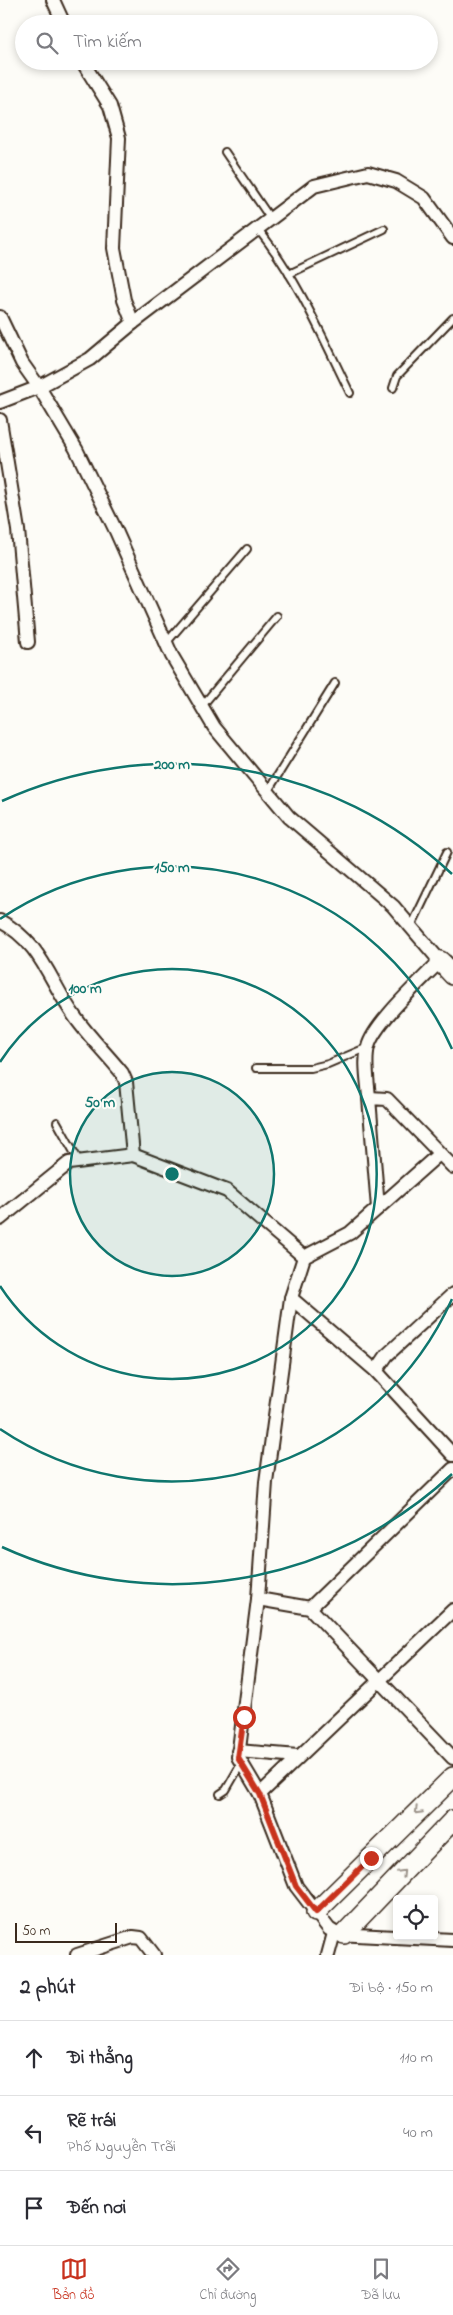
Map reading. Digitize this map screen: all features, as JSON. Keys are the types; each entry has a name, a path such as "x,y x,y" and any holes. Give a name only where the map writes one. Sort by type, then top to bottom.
{"street":[{"path":"53,0 60,15"},
{"path":"88,70 110,106 119,138 114,248 124,300 133,322"},
{"path":"0,402 39,387 90,359 133,322 314,186 368,173 396,181 424,198 453,238"},
{"path":"0,317 22,364 39,387 76,449 172,656 214,727 289,817 393,906 410,928 449,967 394,1008 368,1047 369,1098 378,1208"},
{"path":"0,420 18,530 28,642"},
{"path":"0,921 25,937 39,954 75,1017 122,1073 126,1082 133,1155"},
{"path":"369,1098 387,1099 453,1167"},
{"path":"439,1154 350,1233 304,1257 291,1298 266,1482 258,1599 240,1758 260,1794 296,1886 316,1912 339,1934 453,1940"},
{"path":"0,1220 61,1168 70,1163 133,1155 227,1191 304,1257"},
{"path":"291,1298 376,1370 453,1455"},
{"path":"376,1370 387,1355 451,1300"},
{"path":"310,1608 453,1469"},
{"path":"258,1599 310,1608 453,1758"},
{"path":"260,1794 453,1610"},
{"path":"240,1758 298,1756"},
{"path":"316,1912 453,1777"},
{"path":"328,1955 339,1934 453,1820"},
{"path":"77,1955 133,1937 141,1938 154,1955"}],"lane":[{"path":"225,152 270,218"},
{"path":"257,228 276,251 301,293 350,393"},
{"path":"289,274 384,229"},
{"path":"393,388 397,376 453,318"},
{"path":"167,642 247,549"},
{"path":"202,706 276,616"},
{"path":"268,791 334,683"},
{"path":"410,928 447,852"},
{"path":"256,1068 310,1068 328,1064 368,1047"},
{"path":"56,1122 79,1161"},
{"path":"220,1794 226,1790 240,1758"}],"route":[{"path":"244,1717 238,1758 260,1794 296,1886 316,1912 371,1858"}]}
